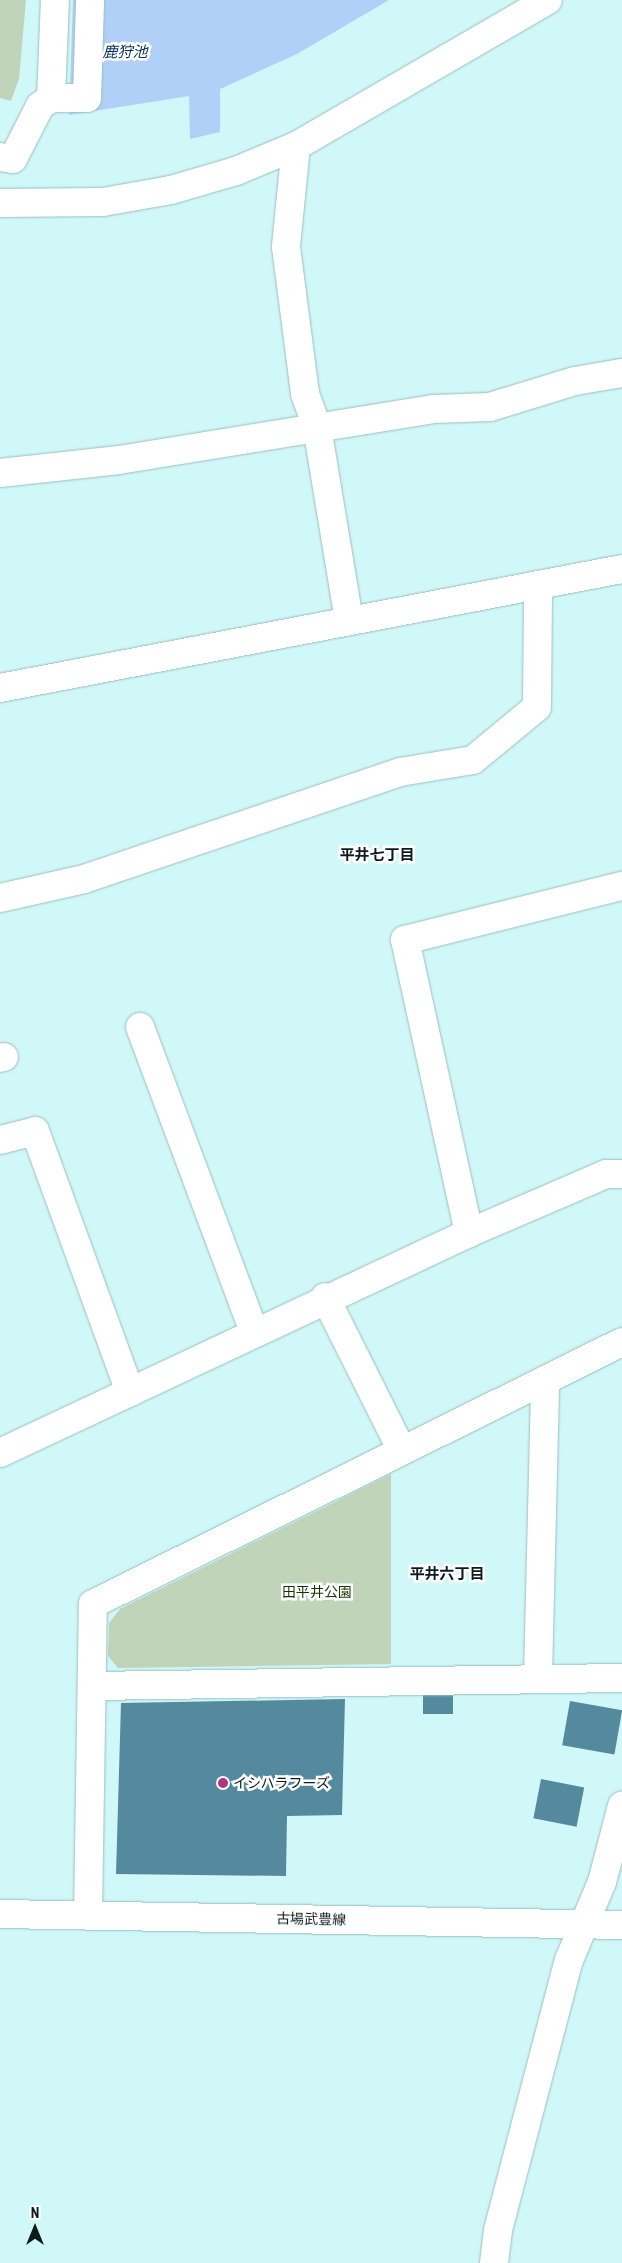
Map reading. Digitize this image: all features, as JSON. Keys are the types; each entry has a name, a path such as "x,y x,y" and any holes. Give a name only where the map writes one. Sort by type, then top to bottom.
{"street":[{"path":"51,98 55,0"},
{"path":"0,157 13,159 40,106 51,98 88,98 90,0"},
{"path":"0,203 103,202 171,190 236,171 296,146 548,0"},
{"path":"296,146 286,247 305,394 317,427 349,620"},
{"path":"0,473 119,460 433,409 490,407 575,381 622,373"},
{"path":"0,688 622,569"},
{"path":"0,898 84,879 400,772 473,760 537,707 538,586"},
{"path":"468,1233 405,940 622,886"},
{"path":"140,1027 254,1332"},
{"path":"0,1140 35,1131 130,1392"},
{"path":"0,1453 325,1297 606,1174 622,1174"},
{"path":"325,1297 402,1451"},
{"path":"88,1915 93,1604 622,1342"},
{"path":"538,1676 545,1380"},
{"path":"93,1686 538,1676 622,1678"},
{"path":"494,2263 498,2230 569,1960 585,1924 622,1806"},
{"name":"古場武豊線","path":"0,1914 622,1925"}],"green space":[{"path":"0,0 26,0 19,79 11,101 0,98"},
{"name":"田平井公園","path":"391,1474 391,1664 118,1668 108,1656 109,1623 120,1609"}],"water":[{"name":"鹿狩池","path":"73,0 389,0 297,54 220,89 220,132 190,139 189,96 69,115"}],"building":[{"path":"423,1695 453,1695 453,1714 423,1714"},
{"path":"345,1699 342,1815 287,1816 286,1876 116,1874 121,1703"},
{"path":"570,1701 622,1710 614,1755 562,1745"},
{"path":"541,1779 584,1787 577,1827 533,1818"}],"place":[{"name":"イシハラフーズ","path":"223,1783"}],"district":[{"name":"平井七丁目","path":"377,856"},
{"name":"平井六丁目","path":"447,1575"}]}
